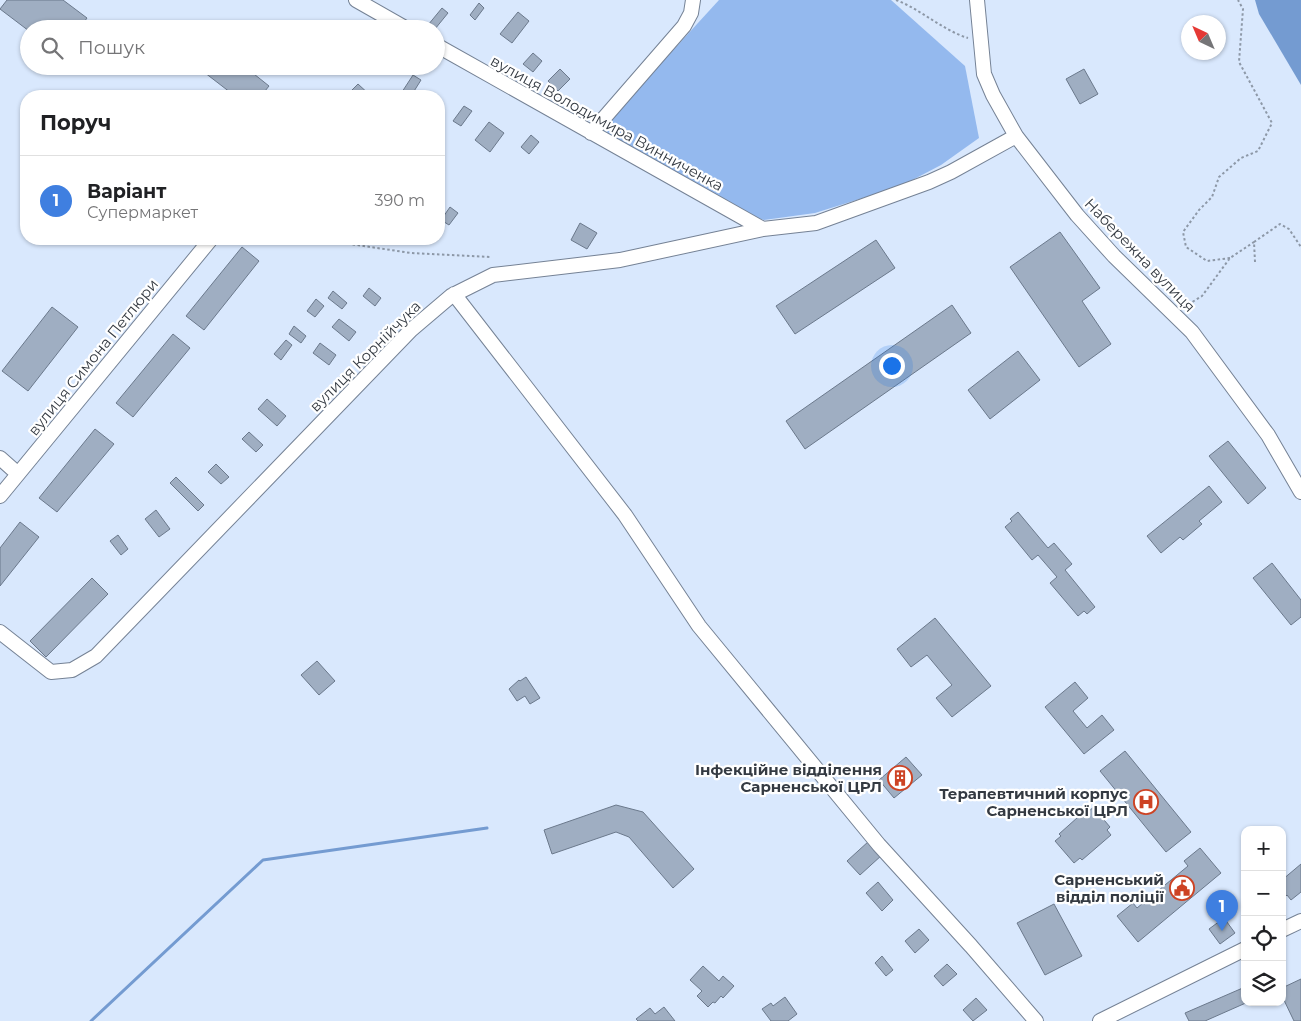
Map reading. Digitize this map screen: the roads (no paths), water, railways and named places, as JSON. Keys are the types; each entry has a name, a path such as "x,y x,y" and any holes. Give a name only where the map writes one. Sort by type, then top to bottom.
{"street":[{"path":"356,0 391,20"},
{"path":"591,133 684,26 691,13 693,0"},
{"name":"Набережна вулиця","path":"977,0 984,74 993,95 1016,136 1077,215 1114,256 1192,332 1268,435 1301,492"},
{"name":"вулиця Володимира Винниченка","path":"445,51 763,229"},
{"name":"вулиця Корнійчука","path":"0,632 51,672 72,670 96,656 411,330 454,294 493,275 620,260 763,229 816,223 951,172 1016,136"},
{"name":"вулиця Симона Петлюри","path":"0,496 206,245"},
{"path":"454,294 625,516 699,626 879,845 1036,1021"},
{"path":"0,458 18,474"},
{"path":"1286,928 1301,921"},
{"path":"1100,1021 1241,951"}],"waterway":[{"path":"91,1021 263,860 487,828"}],"place":[{"name":"Інфекційне відділення Сарненської ЦРЛ","path":"900,778"},
{"name":"Терапевтичний корпус Сарненської ЦРЛ","path":"1146,802"},
{"name":"Сарненський відділ поліції","path":"1182,888"},
{"name":"Варіант","path":"1222,931"}]}
